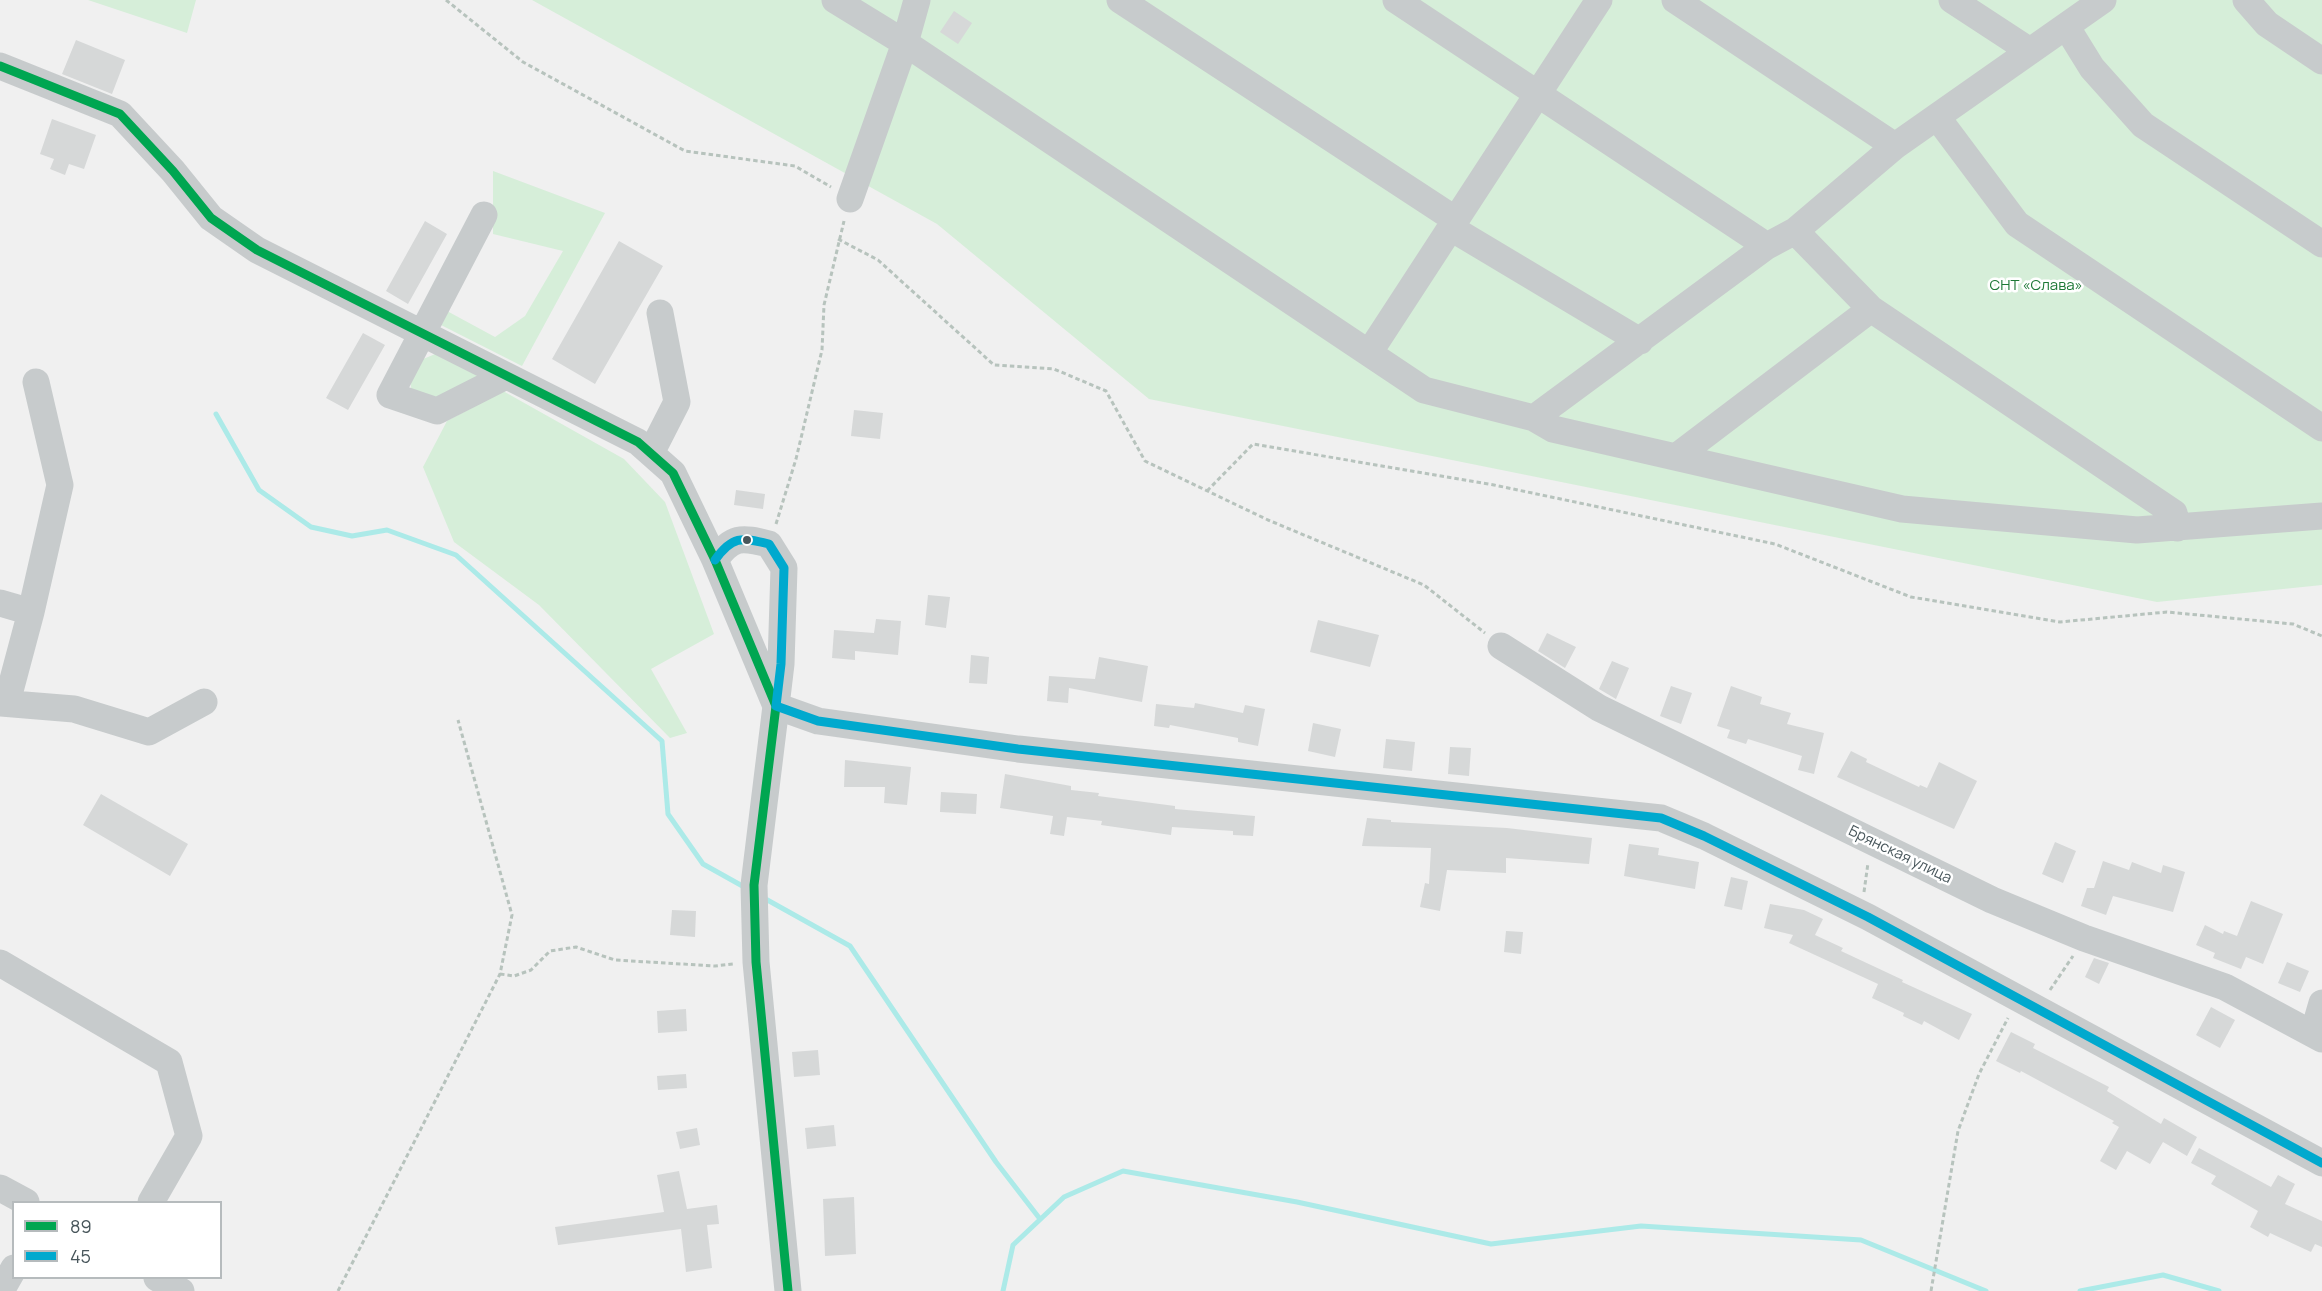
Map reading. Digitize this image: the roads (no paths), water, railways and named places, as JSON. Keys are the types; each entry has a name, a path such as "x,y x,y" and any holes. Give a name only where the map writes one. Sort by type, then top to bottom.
{"street":[{"path":"835,0 905,43 1424,390 1534,418 1553,429 1902,509 2137,530 2322,516"},
{"path":"850,199 905,43 917,0"},
{"path":"1120,0 1453,224 1640,341"},
{"path":"1396,0 1767,246"},
{"path":"1369,353 1599,0"},
{"path":"1675,0 1895,147"},
{"path":"1952,0 2030,51"},
{"path":"1534,418 1767,246 1795,231 1895,147 2103,0"},
{"path":"2246,0 2267,24 2322,61"},
{"path":"2066,26 2092,68 2143,125 2322,244"},
{"path":"0,66 120,114 173,171 211,218 257,250 638,442 673,473 715,560 776,706 818,721 1018,749 1661,818 1704,836 1868,917 2322,1164"},
{"path":"1937,117 2017,224 2322,428"},
{"path":"484,214 390,394 437,411 507,376"},
{"path":"1795,231 1871,309 2174,513 2178,528"},
{"path":"1676,457 1871,309"},
{"path":"651,453 677,402 660,313"},
{"path":"36,382 60,486 31,612 3,702 74,709 148,732 204,702"},
{"path":"715,560 727,543 746,538 769,544 784,568 781,664 754,885 756,962 788,1291"},
{"path":"0,603 31,612"},
{"name":"Брянская улица","path":"1501,646 1599,708 1992,900 2084,938 2225,987 2317,1037 2322,1003"},
{"path":"0,963 169,1062 189,1136 152,1201"},
{"path":"0,1188 23,1201"},
{"path":"1,1291 12,1272"},
{"path":"159,1279 181,1291"}],"waterway":[{"path":"216,414 259,490 311,527 352,536 387,530 456,555 662,741 668,814 703,864 746,888"},
{"path":"762,897 850,946 996,1162 1040,1219"},
{"path":"1003,1291 1013,1245 1064,1197 1123,1171 1297,1202 1491,1244 1641,1226 1861,1240 1986,1291"},
{"path":"2080,1291 2163,1275 2219,1291"}],"park label":[{"name":"СНТ «Слава»","path":"2036,286"}]}
